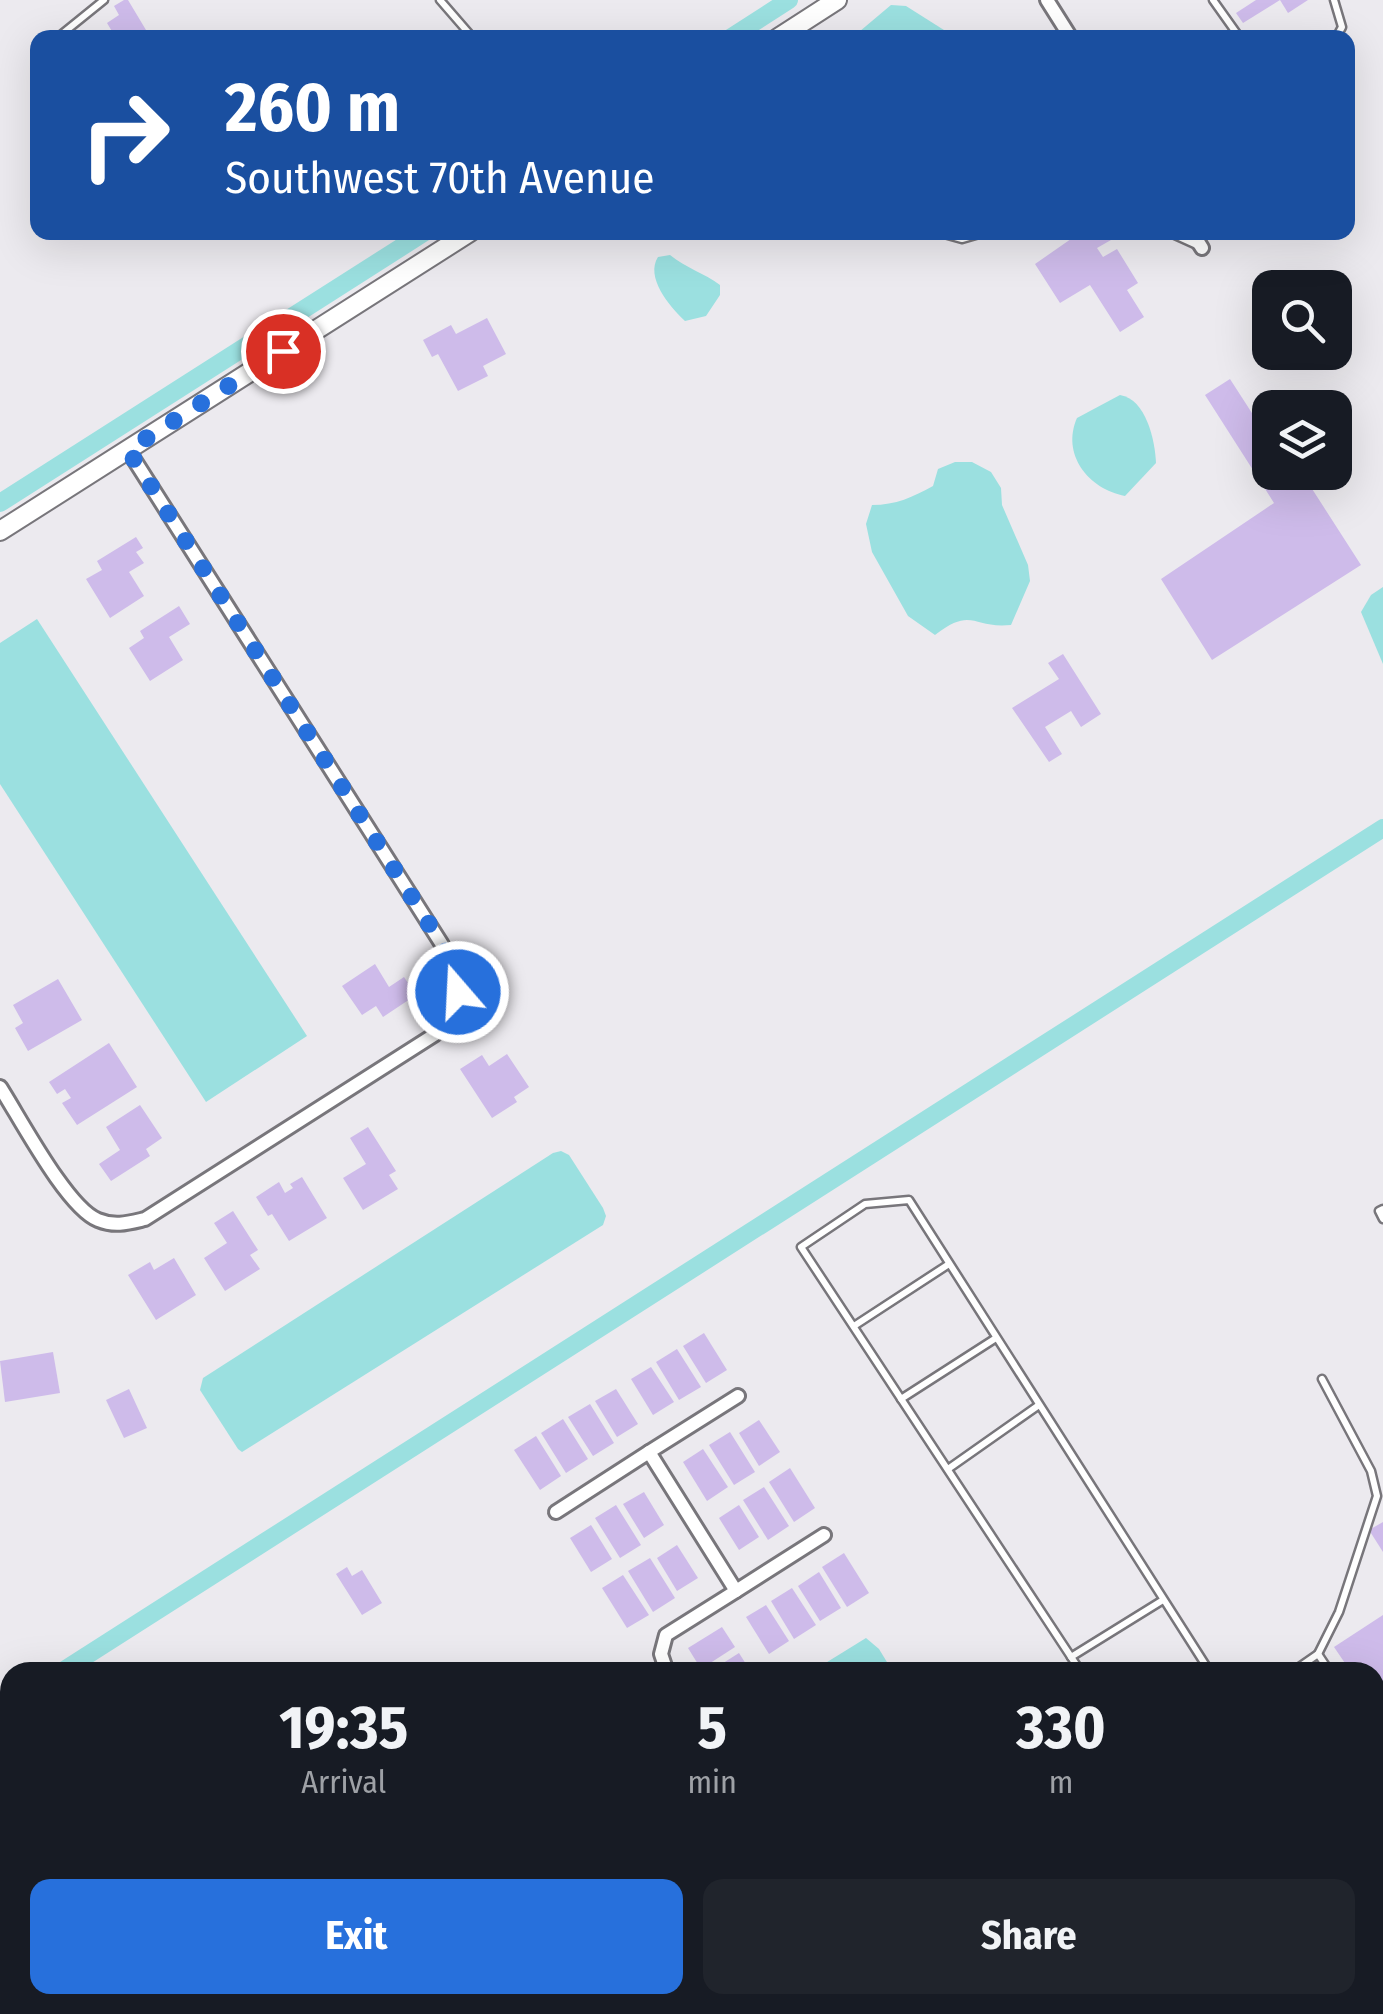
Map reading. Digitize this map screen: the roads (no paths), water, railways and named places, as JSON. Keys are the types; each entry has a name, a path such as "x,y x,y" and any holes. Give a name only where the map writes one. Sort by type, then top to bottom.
{"street":[{"path":"804,30 837,0"},
{"path":"1047,0 1066,30"},
{"path":"0,531 457,240"},
{"path":"1197,240 1202,248"},
{"path":"0,1087 75,1204 96,1220 119,1225 145,1218 434,1035 450,1018 458,992 455,969 441,943 128,450"},
{"path":"556,1512 738,1396"},
{"path":"649,1452 736,1591"},
{"path":"664,1662 661,1654 666,1635 824,1535"}],"lane":[{"path":"67,30 104,0"},
{"path":"440,0 466,30"},
{"path":"1214,0 1235,30"},
{"path":"1334,0 1340,30"},
{"path":"1185,240 1202,248"},
{"path":"1075,1662 801,1247 865,1204 908,1200 1203,1662"},
{"path":"1383,1209 1378,1211 1383,1219"},
{"path":"854,1326 949,1264"},
{"path":"902,1399 996,1338"},
{"path":"1306,1662 1318,1654 1339,1612 1377,1496 1371,1472 1322,1379"},
{"path":"948,1470 1039,1405"},
{"path":"1071,1657 1163,1600"},
{"path":"1318,1654 1323,1662"}],"water":[{"path":"891,5 906,6 944,30 861,30"},
{"path":"670,255 720,285 720,295 706,316 685,321 661,291 655,265 658,257"},
{"path":"1120,395 1143,412 1154,443 1156,463 1125,496 1089,478 1075,457 1073,444 1077,418"},
{"path":"955,462 972,462 991,472 1001,488 1002,505 1028,565 1030,581 1011,625 965,620 935,635 908,616 872,552 866,524 872,505 897,502 926,490 933,486 938,469"},
{"path":"1383,587 1383,664 1361,612 1371,595"},
{"path":"37,619 307,1036 206,1102 0,784 0,643"},
{"path":"561,1151 569,1155 603,1208 603,1225 242,1452 238,1449 200,1390 203,1378"},
{"path":"866,1638 887,1662 827,1662"}],"waterway":[{"path":"742,30 789,0"},
{"path":"0,503 412,240"},
{"path":"77,1662 1383,828"}]}
